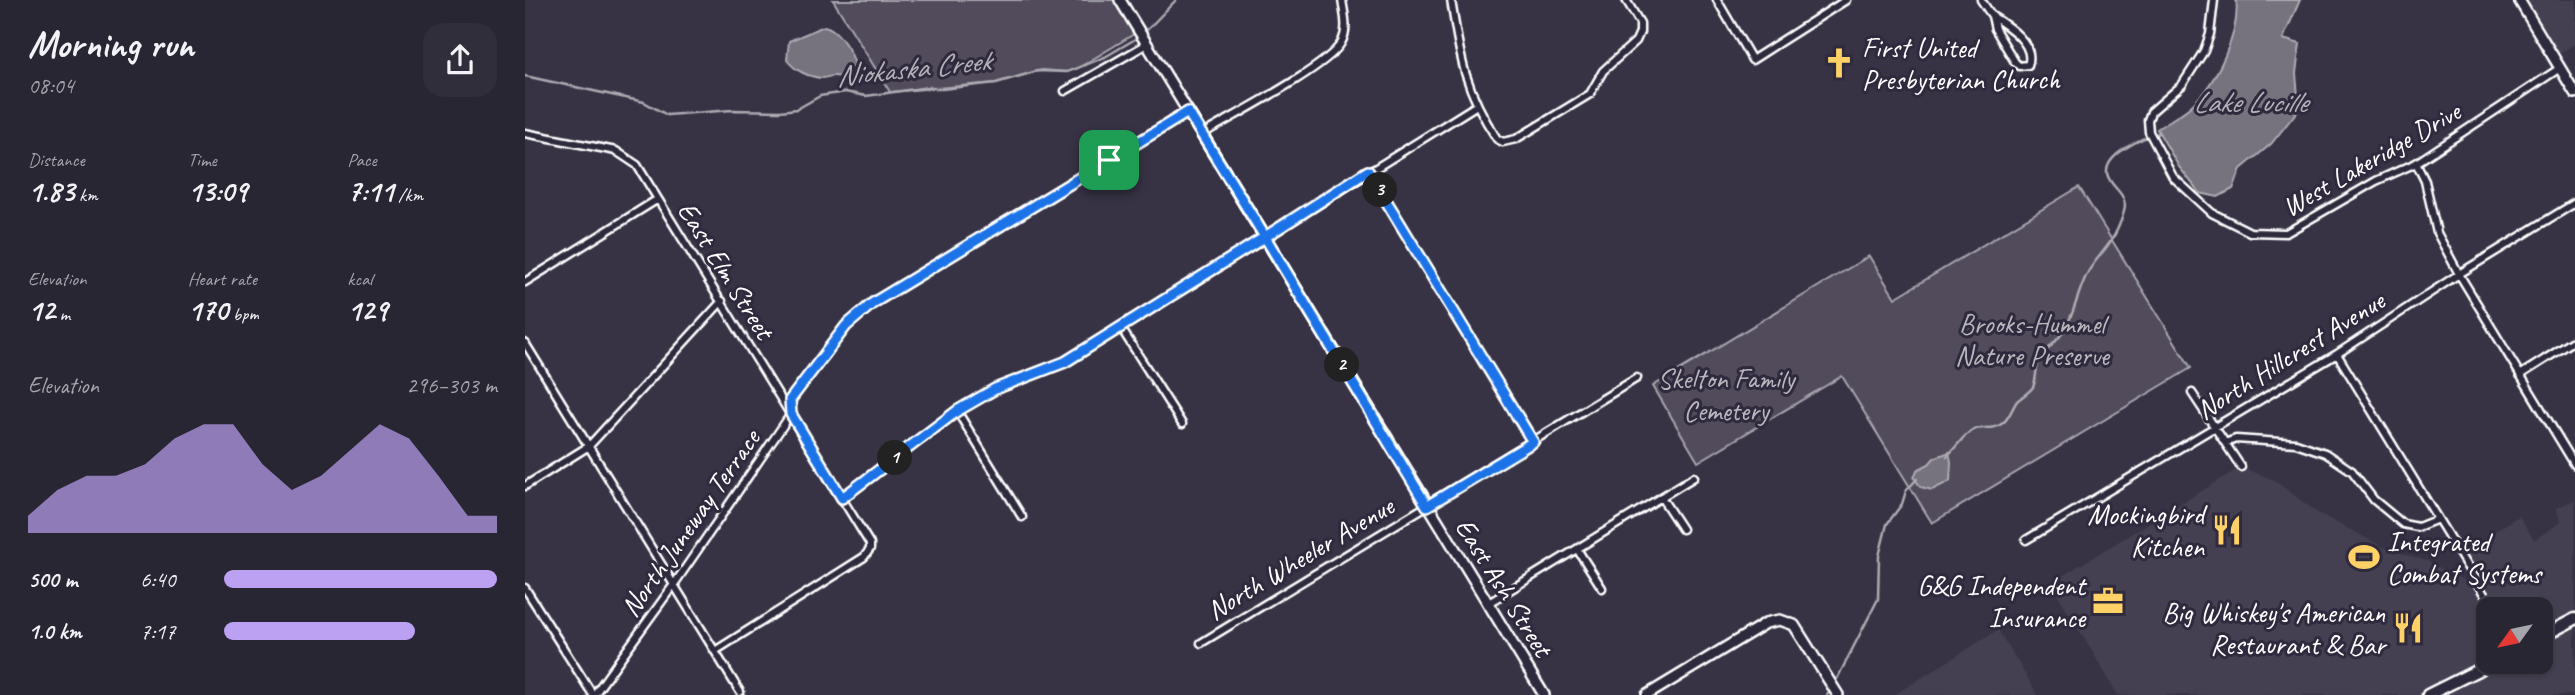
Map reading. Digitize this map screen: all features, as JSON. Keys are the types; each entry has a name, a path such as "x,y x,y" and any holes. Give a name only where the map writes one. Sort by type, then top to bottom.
{"main road":[{"path":"2553,631 2575,619"},
{"path":"2427,695 2476,671"}],"street":[{"name":"East Ash Street","path":"1120,0 1544,695"},
{"path":"1201,135 1335,52 1345,34 1342,0"},
{"path":"1451,0 1463,72 1477,105 1497,139 1503,142 1516,139 1590,94 1603,71 1636,41 1640,23 1626,0"},
{"path":"1717,0 1752,60 1846,0"},
{"path":"1981,0 1992,16 2018,36 2025,45 2030,54 2028,65 2019,66 2015,62 1995,29 1992,16"},
{"name":"West Lakeridge Drive","path":"2214,0 2210,34 2204,51 2195,69 2182,85 2151,112 2148,120 2149,132 2173,177 2212,213 2250,233 2286,233 2376,181 2416,163 2560,68"},
{"path":"2519,0 2575,93"},
{"path":"1065,91 1147,44"},
{"path":"842,498 957,411 995,389 1065,362 1477,105"},
{"name":"North Juneway Terrace","path":"593,695 675,583 791,414 790,400 846,326 866,308 1188,112"},
{"name":"East Elm Street","path":"525,133 617,150 637,165 868,540 868,554 715,651"},
{"path":"2416,163 2425,181 2437,233 2575,465"},
{"path":"1368,171 1533,442"},
{"path":"525,282 658,199"},
{"name":"North Hillcrest Avenue","path":"2026,540 2337,354 2459,274 2575,203"},
{"path":"525,486 589,446 722,301"},
{"path":"1121,328 1182,424"},
{"path":"2520,374 2575,340"},
{"path":"525,343 740,692"},
{"path":"2337,354 2486,597"},
{"path":"525,363 534,358"},
{"name":"North Wheeler Avenue","path":"1201,643 1637,378"},
{"path":"2192,393 2241,467"},
{"path":"957,411 1022,517"},
{"path":"2225,443 2236,439 2296,443 2325,453 2352,471 2374,500 2403,524 2418,527 2438,519"},
{"path":"1487,604 1694,477"},
{"path":"1661,497 1682,529"},
{"path":"1577,549 1602,588"},
{"path":"525,588 593,695"},
{"path":"1647,695 1766,623 1780,620 1794,625 1838,695"}],"shaded area":[{"path":"2519,0 2575,0 2575,44 2553,57"},
{"path":"2241,467 2274,480 2316,512 2385,548 2427,561 2480,589 2459,553 2519,516 2534,540 2561,522 2556,508 2575,500 2575,695 2118,695 2057,593 2059,578"},
{"path":"1998,630 2038,695 1894,695"}],"green space":[{"path":"833,0 1120,0 1139,31 1067,72 1042,70 996,83 890,92"},
{"name":"Brooks-Hummel Nature Preserve","path":"2079,187 2191,368 1932,523 1842,376 1698,462 1653,386 1869,256 1895,298"}],"water":[{"name":"Lake Lucille","path":"2236,0 2300,0 2283,39 2300,44 2296,73 2299,109 2271,144 2241,169 2233,189 2218,197 2200,193 2179,167 2157,129 2189,108 2202,95 2218,70 2235,26"},
{"path":"824,26 841,38 850,53 855,67 855,73 852,75 822,78 812,76 798,70 787,60 789,41"},
{"path":"1949,452 1950,481 1932,490 1921,487 1914,478 1917,470 1934,458"}],"waterway":[{"name":"Niokaska Creek","path":"1146,31 1176,0"},
{"name":"Niokaska Creek","path":"525,76 644,102 667,115 732,110 780,111 797,109 820,96 845,92 866,96 929,87 942,89 996,83 1037,71 1067,72 1105,57 1137,38"},
{"path":"1947,456 1970,432 2003,423 2017,401 2033,387 2039,361 2067,325 2087,274 2114,236 2123,215 2124,200 2108,178 2108,166 2112,159 2127,147 2159,133"},
{"path":"1837,679 1878,599 1879,556 1887,524 1902,504 1906,491 1917,479"},
{"path":"1827,695 1830,691"}],"place":[{"name":"First United Presbyterian Church","path":"1839,63"},
{"name":"Mockingbird Kitchen","path":"2227,530"},
{"name":"Integrated Combat Systems","path":"2364,557"},
{"name":"G&G Independent Insurance","path":"2108,601"},
{"name":"Big Whiskey's American Restaurant & Bar","path":"2408,628"}],"route":[{"path":"1109,160 873,303 846,326 790,400 791,414 842,498 957,411 995,389 1065,362 1265,237 1427,506 1533,442 1368,171 1265,237 1188,112 1109,160"}],"park label":[{"name":"Skelton Family Cemetery","path":"1726,394"}]}
